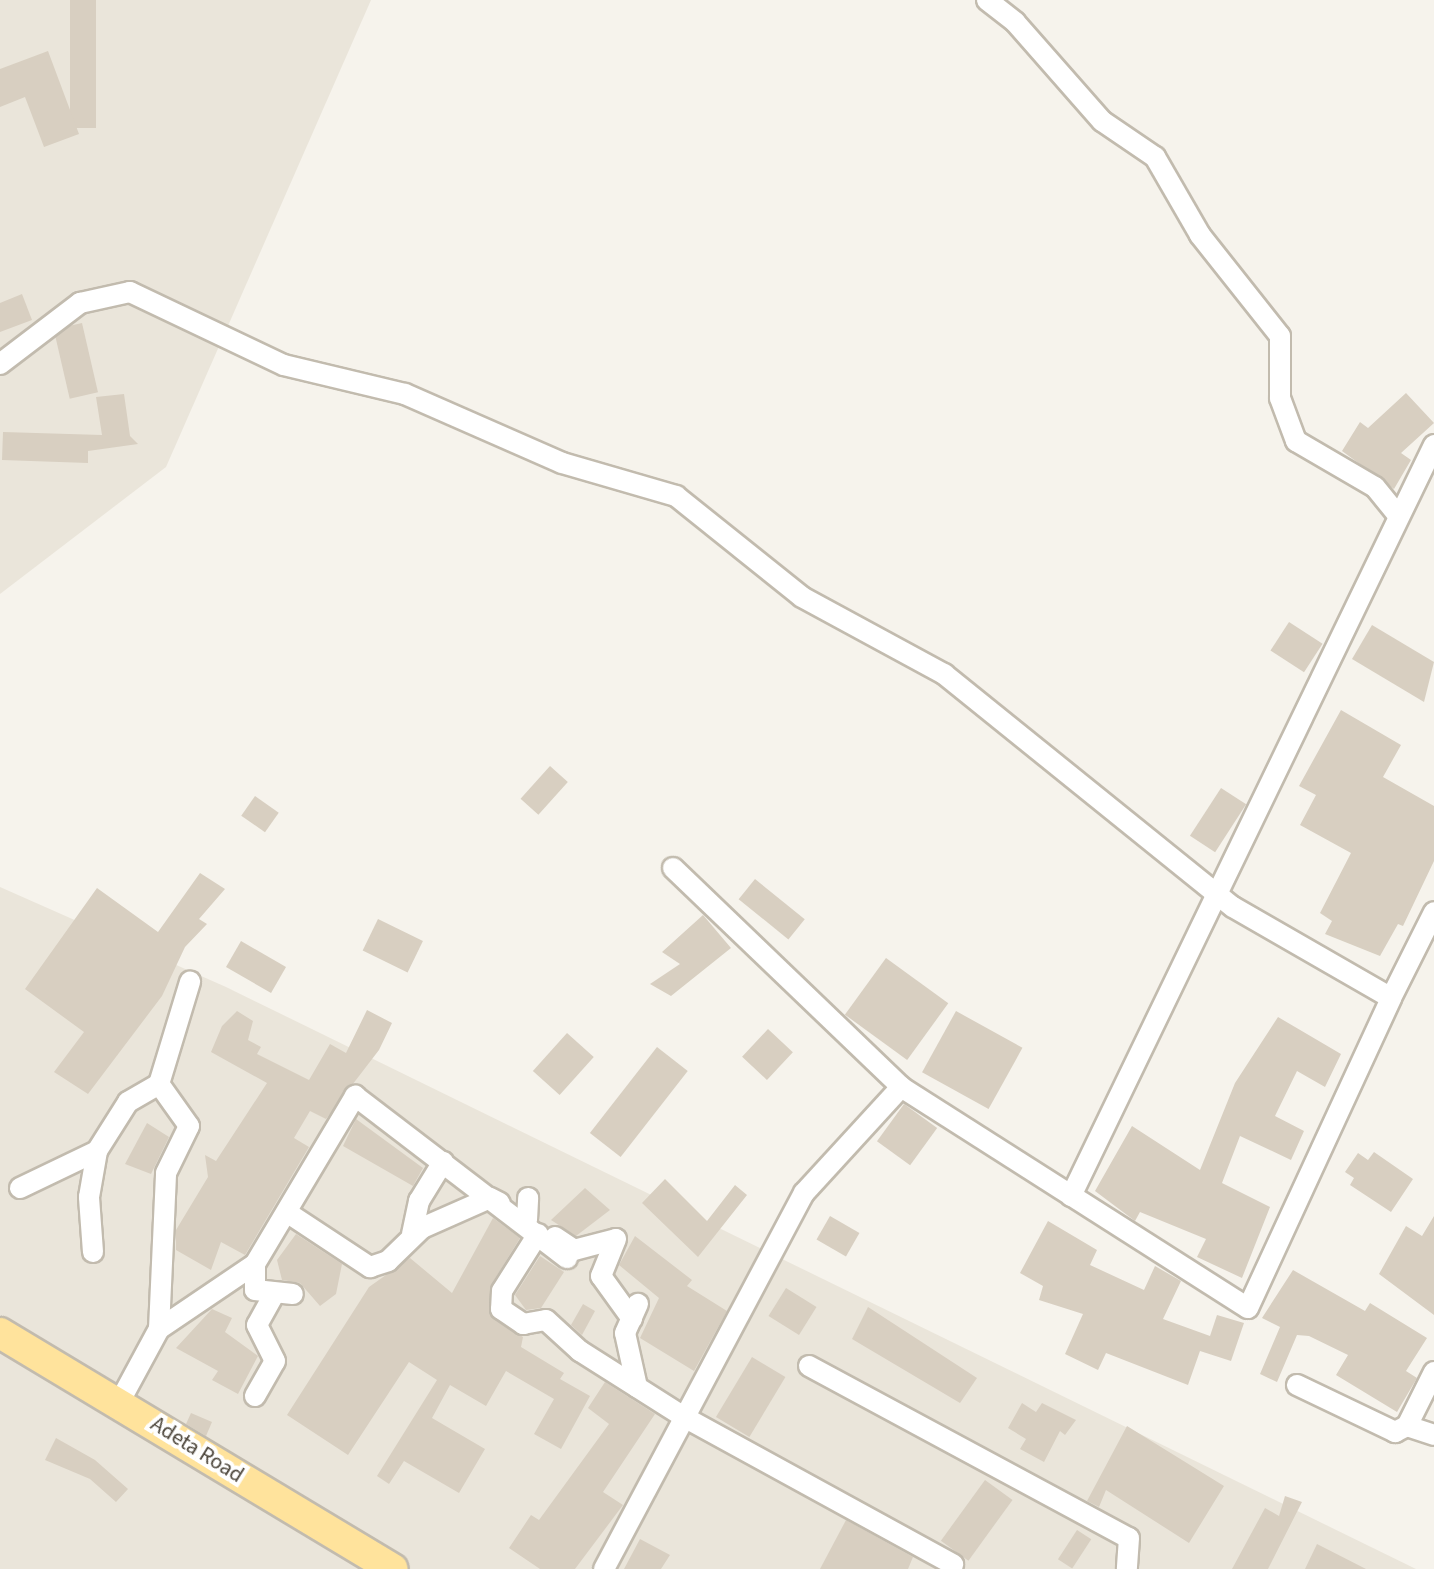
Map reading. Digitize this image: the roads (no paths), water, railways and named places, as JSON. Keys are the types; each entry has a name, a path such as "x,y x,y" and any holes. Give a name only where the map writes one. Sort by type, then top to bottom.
{"main road":[{"name":"Adeta Road","path":"0,1333 120,1401 393,1569"},
{"name":"Adeta Road","path":"0,1355 355,1569"}],"street":[{"path":"987,0 1015,22 1102,121 1155,157 1200,235 1280,336 1280,398 1296,441 1375,487 1399,517"},
{"path":"0,364 80,303 130,292 284,365 405,394 562,463 676,496 802,597 944,674 1215,892 1391,998"},
{"path":"1071,1196 1215,892 1434,445"},
{"path":"673,868 901,1087 1248,1308 1391,998 1432,922"},
{"path":"93,1252 89,1197 97,1151 128,1102 159,1084 190,982"},
{"path":"120,1401 159,1329 166,1173 189,1126 159,1084"},
{"path":"604,1569 804,1193 901,1087"},
{"path":"159,1329 255,1264 291,1215 355,1096 490,1198 574,1250 616,1239 601,1276 635,1311 625,1333 637,1387"},
{"path":"20,1188 97,1151"},
{"path":"412,1234 419,1201 443,1162"},
{"path":"291,1215 370,1267 388,1261 412,1234 490,1198"},
{"path":"528,1198 544,1230 567,1258"},
{"path":"544,1230 502,1291 501,1309 523,1324 546,1320 637,1387 684,1417 955,1567"},
{"path":"255,1264 255,1290 283,1295 257,1325 275,1361 255,1396"},
{"path":"809,1366 1129,1538 1127,1569"},
{"path":"1297,1385 1395,1432 1407,1426 1434,1372"},
{"path":"1407,1426 1434,1435"}]}
